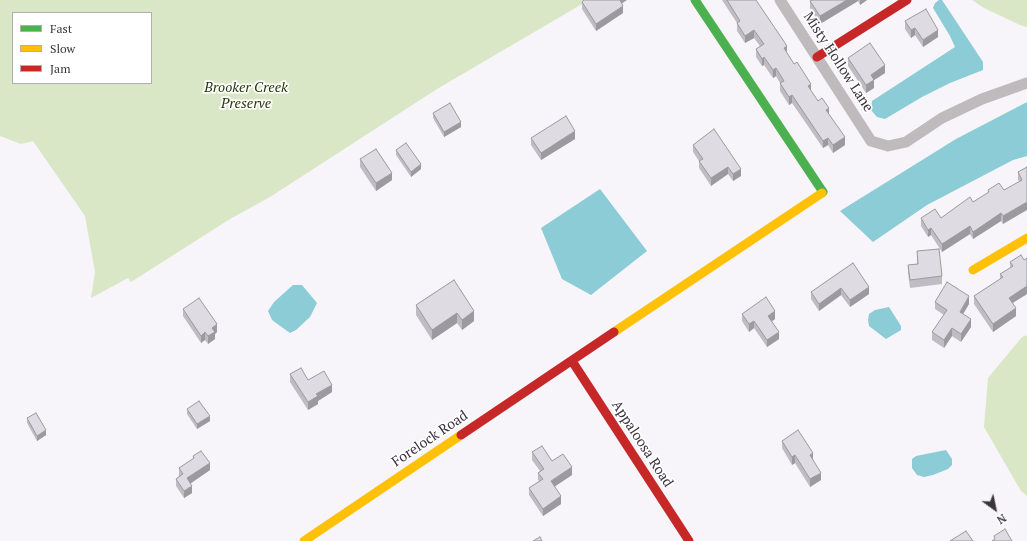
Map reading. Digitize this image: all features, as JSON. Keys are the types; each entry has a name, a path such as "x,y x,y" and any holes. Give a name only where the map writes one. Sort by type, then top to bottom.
{"street":[{"name":"Forelock Road","path":"304,541 823,192 694,0"},
{"name":"Misty Hollow Lane","path":"780,0 871,141 888,146 906,142 942,118 982,100 1027,83"},
{"path":"816,57 907,0"},
{"path":"973,270 1027,238"},
{"name":"Appaloosa Road","path":"572,362 689,541"}],"green space":[{"name":"Brooker Creek Preserve","path":"0,0 589,0 437,89 270,197 230,219 131,282 128,278 91,298 95,272 85,216 33,141 21,144 0,136"},
{"path":"972,0 1027,0 1027,27 984,8"},
{"path":"1027,335 1027,496 1021,491 984,427 988,378 1022,337"}],"water":[{"path":"942,0 983,62 983,70 950,83 922,97 885,119 877,117 871,110 872,101 955,47 933,8 935,3"},
{"path":"1027,102 1027,156 1013,160 927,205 873,242 840,211 956,139"},
{"path":"600,189 647,251 591,295 562,279 541,228"},
{"path":"293,285 302,285 317,303 310,317 296,330 290,333 272,320 268,311 274,302"},
{"path":"889,307 901,326 901,330 886,339 869,326 868,320 869,314 875,310"},
{"path":"946,450 952,459 952,465 948,469 924,477 917,475 912,468 912,459 916,456"}],"building":[{"path":"584,0 620,0 623,6 596,24 582,2"},
{"path":"727,0 756,0 787,46 784,48 794,64 797,62 811,84 808,86 818,101 822,98 829,108 826,110 845,137 833,145 828,138 823,141 792,95 789,97 780,83 784,81 776,68 773,70 764,57 762,59 756,49 764,44 754,30 745,36 737,23 740,21"},
{"path":"847,0 820,16 810,1"},
{"path":"926,9 938,30 923,40 915,28 911,30 905,21"},
{"path":"870,43 885,65 871,75 874,80 866,85 848,58"},
{"path":"450,103 461,122 444,132 433,113"},
{"path":"566,116 575,131 541,153 531,138"},
{"path":"714,129 741,169 733,174 728,167 711,178 699,161 703,159 693,145"},
{"path":"406,143 421,164 411,172 396,150"},
{"path":"376,149 392,173 376,183 360,159"},
{"path":"1027,167 1027,202 1003,216 1001,213 973,232 970,226 942,244 931,228 928,230 921,218 935,209 941,218 970,197 973,202 989,192 988,190 999,183 1004,190 1022,180 1018,172"},
{"path":"939,249 942,276 910,280 908,265 918,264 917,251"},
{"path":"1021,255 1024,260 1027,258 1027,286 1009,298 1016,308 993,324 974,296 1003,277 1000,274 1013,266 1010,262"},
{"path":"853,263 869,287 850,300 841,288 819,304 811,292"},
{"path":"454,280 474,311 462,320 457,313 432,330 416,305"},
{"path":"947,282 969,296 960,312 971,319 961,334 952,328 944,340 932,332 947,310 935,302"},
{"path":"766,297 775,311 768,316 779,332 767,340 754,321 749,324 742,314"},
{"path":"199,298 217,324 212,328 215,332 208,336 205,332 201,336 183,309"},
{"path":"301,368 308,380 324,371 332,385 316,394 318,396 308,402 290,374"},
{"path":"199,401 210,416 197,424 187,409"},
{"path":"36,413 46,430 37,436 27,418"},
{"path":"798,430 813,453 810,455 821,473 810,479 795,455 792,457 782,441"},
{"path":"542,446 552,461 563,454 572,467 551,481 561,496 543,509 529,488 543,479 538,473 544,469 532,452"},
{"path":"201,451 210,463 187,478 192,486 184,491 176,479 183,474 179,468 194,458 193,456"},
{"path":"1005,529 1012,541 992,541 995,539 994,536"},
{"path":"966,531 973,541 950,541"},
{"path":"540,537 542,541 533,541"}],"traffic: fast":[{"path":"695,0 823,192 822,193"}],"traffic: slow":[{"path":"614,332 822,193"},
{"path":"973,270 1027,238"},
{"path":"304,541 461,435"}],"traffic: jam":[{"path":"817,57 907,0"},
{"path":"461,435 614,332"},
{"path":"572,361 689,541"}]}
